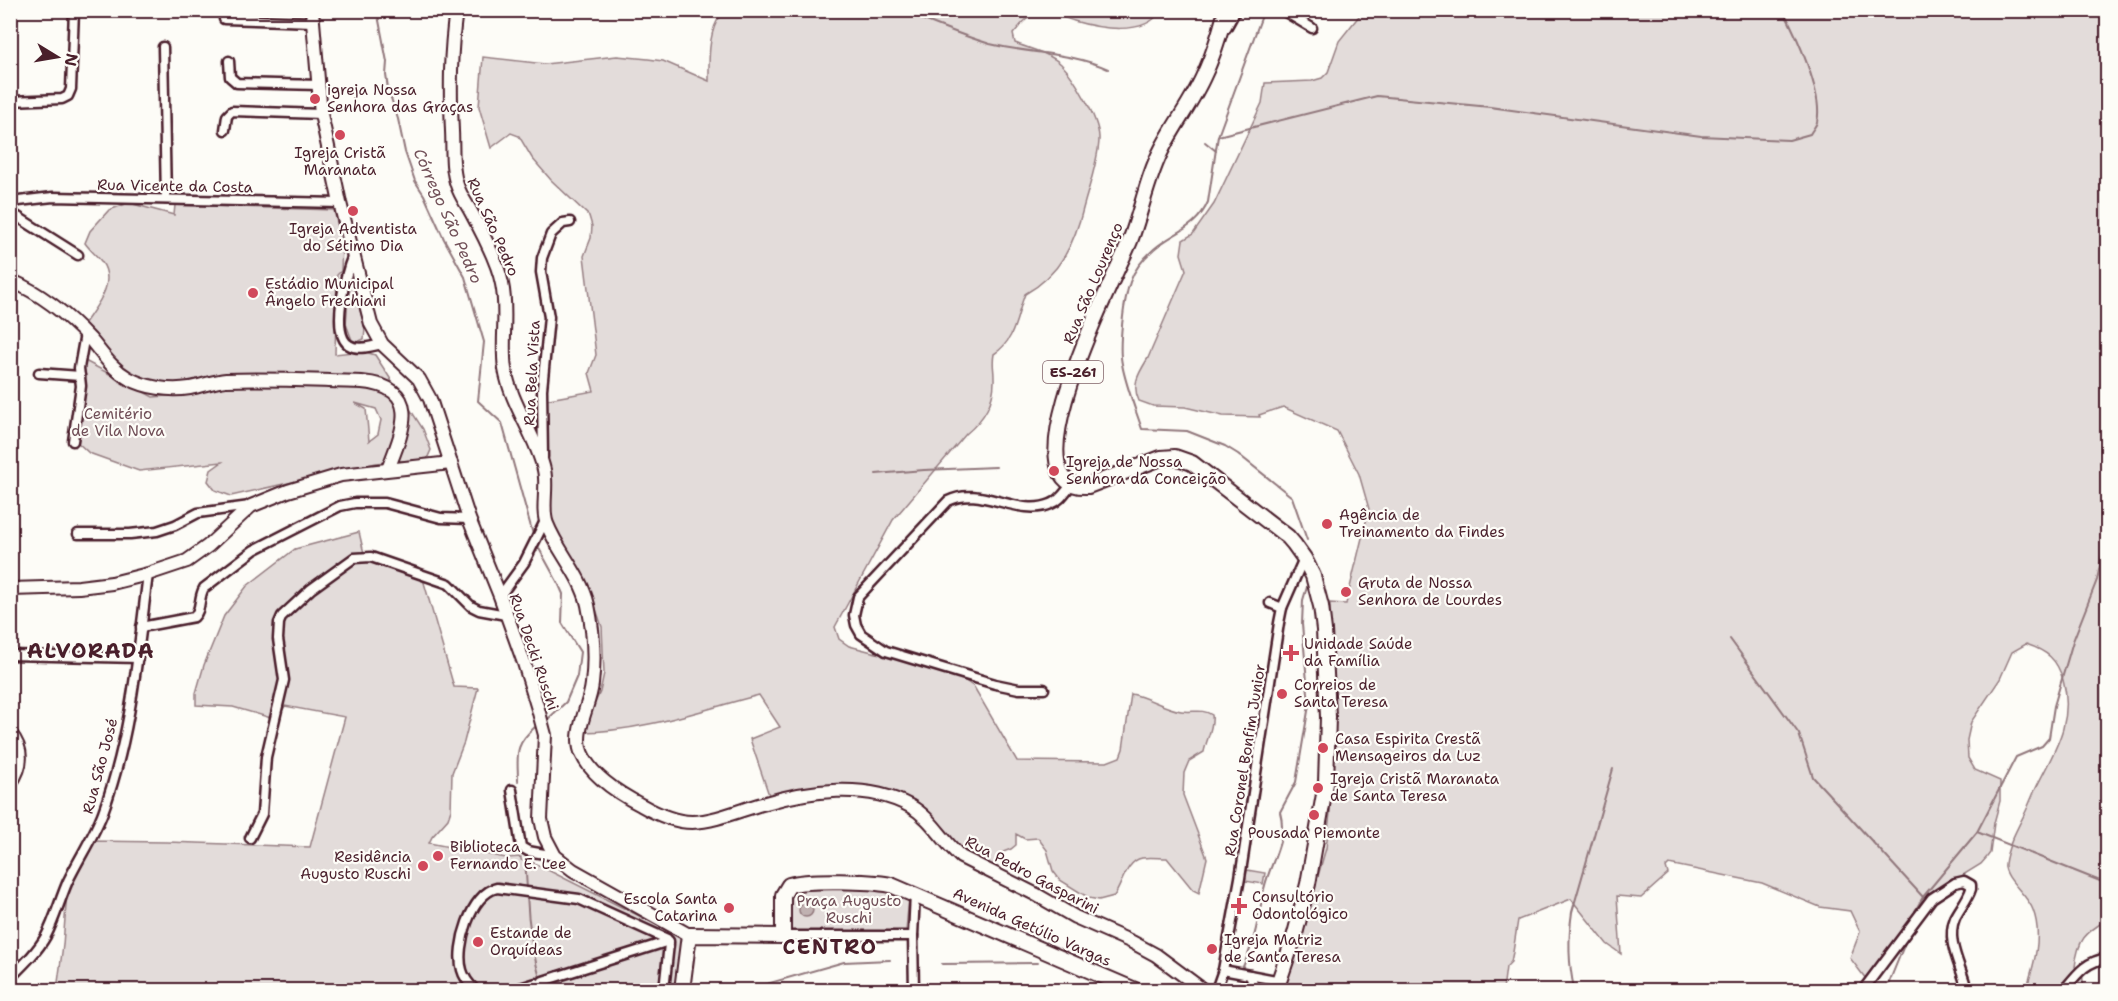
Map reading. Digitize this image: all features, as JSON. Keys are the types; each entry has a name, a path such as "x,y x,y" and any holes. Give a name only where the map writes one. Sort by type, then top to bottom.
{"main road":[{"name":"Rua São Lourenço","path":"1071,485 1059,469 1056,455 1057,430 1075,367 1130,241 1156,161 1198,88 1215,49 1226,10"},
{"path":"1071,485 1088,486 1161,458 1182,459 1192,463 1288,537 1304,558 1312,576 1324,630 1328,717 1327,772 1308,884 1278,986"},
{"path":"682,990 689,935 783,936 783,895 789,885 805,882 881,883 915,894"},
{"name":"Avenida Getúlio Vargas","path":"915,894 1135,990"}],"street":[{"path":"10,101 62,99 70,93 74,10"},
{"name":"Rua São Pedro","path":"456,10 449,68 455,177 457,187 502,282 505,370 543,467 546,482 545,521"},
{"path":"1215,49 1236,10"},
{"path":"1282,10 1312,28"},
{"path":"224,18 313,16 321,114 340,203 371,324 382,344 361,348 347,345 344,339 341,329 342,293 345,275 353,254"},
{"path":"163,47 166,199"},
{"path":"229,62 230,77 237,83 319,85"},
{"path":"225,130 227,116 232,111 321,114"},
{"name":"Rua Vicente da Costa","path":"10,202 53,197 340,203"},
{"path":"10,212 78,255"},
{"name":"Rua Bela Vista","path":"543,467 542,389 549,317 542,258 550,234 563,223 570,222"},
{"path":"10,280 52,303 85,334 121,374 138,383 177,389 224,380 362,382 384,386 396,394 404,407 403,428 388,469"},
{"path":"73,441 81,386 85,334"},
{"name":"Rua Decki Ruschi","path":"382,344 419,379 435,411 469,519 524,663 545,735 541,819 545,837 555,856"},
{"path":"39,374 80,376"},
{"path":"78,534 130,534 157,531 198,513 213,509 252,506 310,483 341,475 451,463"},
{"path":"1044,689 1019,689 995,684 886,651 861,634 856,625 855,604 858,597 940,508 953,498 984,498 1038,507 1050,505 1060,499 1071,485"},
{"path":"141,627 194,617 198,612 204,588 254,550 340,506 355,503 385,503 430,516 469,519"},
{"path":"10,589 112,583 187,561 208,546 252,506"},
{"path":"500,596 515,577 533,547 545,521"},
{"name":"Rua Pedro Gasparini","path":"545,521 575,574 587,603 593,664 592,686 579,737 581,753 599,776 623,794 656,813 694,822 799,795 827,791 854,792 898,800 923,815 961,857 1076,917 1156,955 1203,990"},
{"path":"250,838 262,814 266,757 284,680 278,639 279,622 288,610 311,589 354,558 371,557 440,580 454,588 471,606 479,610 506,615"},
{"name":"Rua Coronel Bonfim Junior","path":"1216,990 1223,970 1240,878 1282,608 1304,558"},
{"name":"Rua São José","path":"10,978 34,954 46,936 67,884 96,830 109,792 122,744 138,658 148,574"},
{"path":"1270,603 1282,608"},
{"path":"10,655 138,658"},
{"path":"10,733 20,747 21,753 19,768 10,784"},
{"path":"512,790 521,847 528,851 555,856 573,870 689,935"},
{"path":"1863,990 1932,898 1955,883 1964,881 1971,885 1971,889 1955,918 1952,944 1967,990"},
{"path":"467,990 462,972 462,946 469,915 480,897 491,889 525,891 579,899 669,941"},
{"path":"914,990 915,894"},
{"path":"783,936 913,936"},
{"path":"514,990 669,941"},
{"path":"664,990 669,941"},
{"path":"2064,990 2082,968 2091,962 2108,958"},
{"path":"1223,970 1244,974 1278,986"},
{"path":"462,972 475,990"},
{"path":"1244,974 1255,990"}],"green space":[{"path":"727,11 1160,11 1144,25 1120,28 1095,26 1042,12 1027,19 1013,34 1015,43 1045,54 1067,70 1095,120 1099,137 1098,152 1080,219 1065,256 1048,277 1025,294 1011,335 994,354 993,394 983,416 893,520 835,627 839,639 849,646 954,673 974,687 1017,761 1107,762 1120,757 1131,694 1174,710 1205,712 1212,715 1211,729 1204,752 1189,761 1184,773 1183,795 1207,858 1199,893 1193,890 1167,858 1142,858 1132,864 1114,896 1099,900 1089,898 1060,880 1053,871 1047,850 1038,838 1025,839 1016,834 1016,845 1003,852 991,870 968,859 931,818 879,793 770,798 750,739 780,727 759,695 648,724 581,732 600,692 604,673 602,627 595,606 545,519 544,400 594,391 589,373 596,355 584,256 591,238 592,226 589,216 551,180 532,158 519,136 511,133 491,148 479,107 483,57 545,64 617,56 648,59 663,61 709,81 712,35 718,20"},
{"path":"1363,11 2107,11 2108,919 2088,933 2078,950 2075,967 2082,972 2084,990 2026,990 2036,950 2036,920 2030,904 2005,869 2010,845 2060,737 2066,710 2066,695 2058,666 2045,653 2026,644 2012,652 2000,679 1971,722 1967,740 1968,758 1975,770 2000,781 2000,801 1990,853 1981,864 1945,886 1866,979 1850,958 1860,932 1850,911 1820,907 1762,883 1669,864 1666,867 1668,874 1641,898 1617,896 1621,954 1607,944 1571,899 1518,920 1511,962 1506,967 1503,990 1281,990 1298,946 1326,848 1334,725 1330,603 1346,604 1369,509 1359,474 1337,431 1283,407 1259,415 1260,417 1223,416 1185,407 1153,406 1139,401 1136,384 1186,270 1181,254 1183,240 1193,234 1214,204 1262,103 1265,83 1312,81 1322,78 1328,72 1339,41"},
{"name":"Cemitério de Vila Nova","path":"129,203 174,215 175,205 334,210 342,244 341,271 337,275 335,354 362,351 375,355 423,429 431,450 427,459 376,463 231,496 215,490 208,481 211,470 222,462 139,471 89,453 76,441 85,361 153,397 181,395 219,387 212,379 156,385 126,372 83,326 103,295 107,278 101,261 85,243 90,231 109,210","holes":["355,403 376,409 381,420 378,434 369,441 366,409"]},
{"path":"350,275 365,328 364,339 357,342 352,340 346,324"},
{"path":"359,532 366,562 377,556 421,572 454,687 478,688 464,742 452,773 451,810 448,819 429,843 506,858 521,857 521,860 534,863 685,939 679,990 57,990 67,892 89,841 310,847 345,717 285,706 279,716 271,718 233,707 196,705 196,693 204,665 224,616 247,586 295,549"},
{"path":"1247,870 1265,873 1263,884 1245,881"},
{"name":"Praça Augusto Ruschi","path":"886,888 909,897 906,931 792,931 789,929 789,891 791,890"}],"shaded area":[{"path":"803,903 809,903 813,910 809,917 803,917 799,913 799,907"}],"waterway":[{"name":"Córrego São Pedro","path":"377,10 387,62 388,89 398,119 405,152 415,181 465,277 484,342 478,401 502,423 534,538"},
{"path":"898,10 990,44 1065,56 1108,69"},
{"path":"1264,10 1218,136 1208,202 1198,218 1154,249 1134,273 1124,311 1121,356 1126,380 1142,429 1187,431 1225,446 1238,454 1292,497 1307,540"},
{"path":"1218,136 1377,96 1490,107 1701,136 1789,140 1810,134 1816,124 1818,110 1813,81 1783,10"},
{"path":"1205,142 1216,151"},
{"path":"876,474 996,467"},
{"path":"1915,911 1923,897 1977,832 2016,757 2042,746 2049,738 2054,706 2073,641 2097,580 2108,514"},
{"name":"Córrego São Pedro","path":"536,543 563,594 562,623 580,652 577,676 566,702 548,719"},
{"path":"1241,971 1253,940 1264,889 1280,842 1282,832 1280,812 1296,782 1309,705 1302,624 1303,600 1307,587"},
{"path":"1730,639 1799,734 1813,777 1923,897"},
{"name":"Córrego São Pedro","path":"518,781 518,751 523,740 535,727"},
{"path":"1574,988 1569,950 1572,912 1613,769"},
{"path":"1977,832 2100,881 2108,882"},
{"name":"Córrego São Pedro","path":"525,858 527,889"},
{"name":"Córrego São Pedro","path":"527,894 532,943 543,990"},
{"path":"1886,990 1905,943"},
{"path":"745,990 844,962 890,960"},
{"path":"942,964 1038,963"},
{"path":"1241,976 1247,990"}],"place":[{"name":"igreja Nossa Senhora das Graças","path":"315,99"},
{"name":"Igreja Cristã Maranata","path":"340,135"},
{"name":"Igreja Adventista do Sétimo Dia","path":"353,211"},
{"name":"Estádio Municipal Ângelo Frechiani","path":"253,293"},
{"name":"Igreja de Nossa Senhora da Conceição","path":"1054,471"},
{"name":"Agência de Treinamento da Findes","path":"1327,524"},
{"name":"Gruta de Nossa Senhora de Lourdes","path":"1346,592"},
{"name":"Unidade Saúde da Família","path":"1291,653"},
{"name":"Correios de Santa Teresa","path":"1282,694"},
{"name":"Casa Espirita Crestã Mensageiros da Luz","path":"1323,748"},
{"name":"Igreja Cristã Maranata de Santa Teresa","path":"1318,788"},
{"name":"Pousada Piemonte","path":"1314,815"},
{"name":"Biblioteca Fernando E. Lee","path":"438,856"},
{"name":"Residência Augusto Ruschi","path":"423,866"},
{"name":"Consultório Odontológico","path":"1239,906"},
{"name":"Escola Santa Catarina","path":"729,908"},
{"name":"Estande de Orquídeas","path":"478,942"},
{"name":"Igreja Matriz de Santa Teresa","path":"1212,949"}],"district":[{"name":"ALVORADA","path":"91,651"},
{"name":"CENTRO","path":"830,947"}]}
